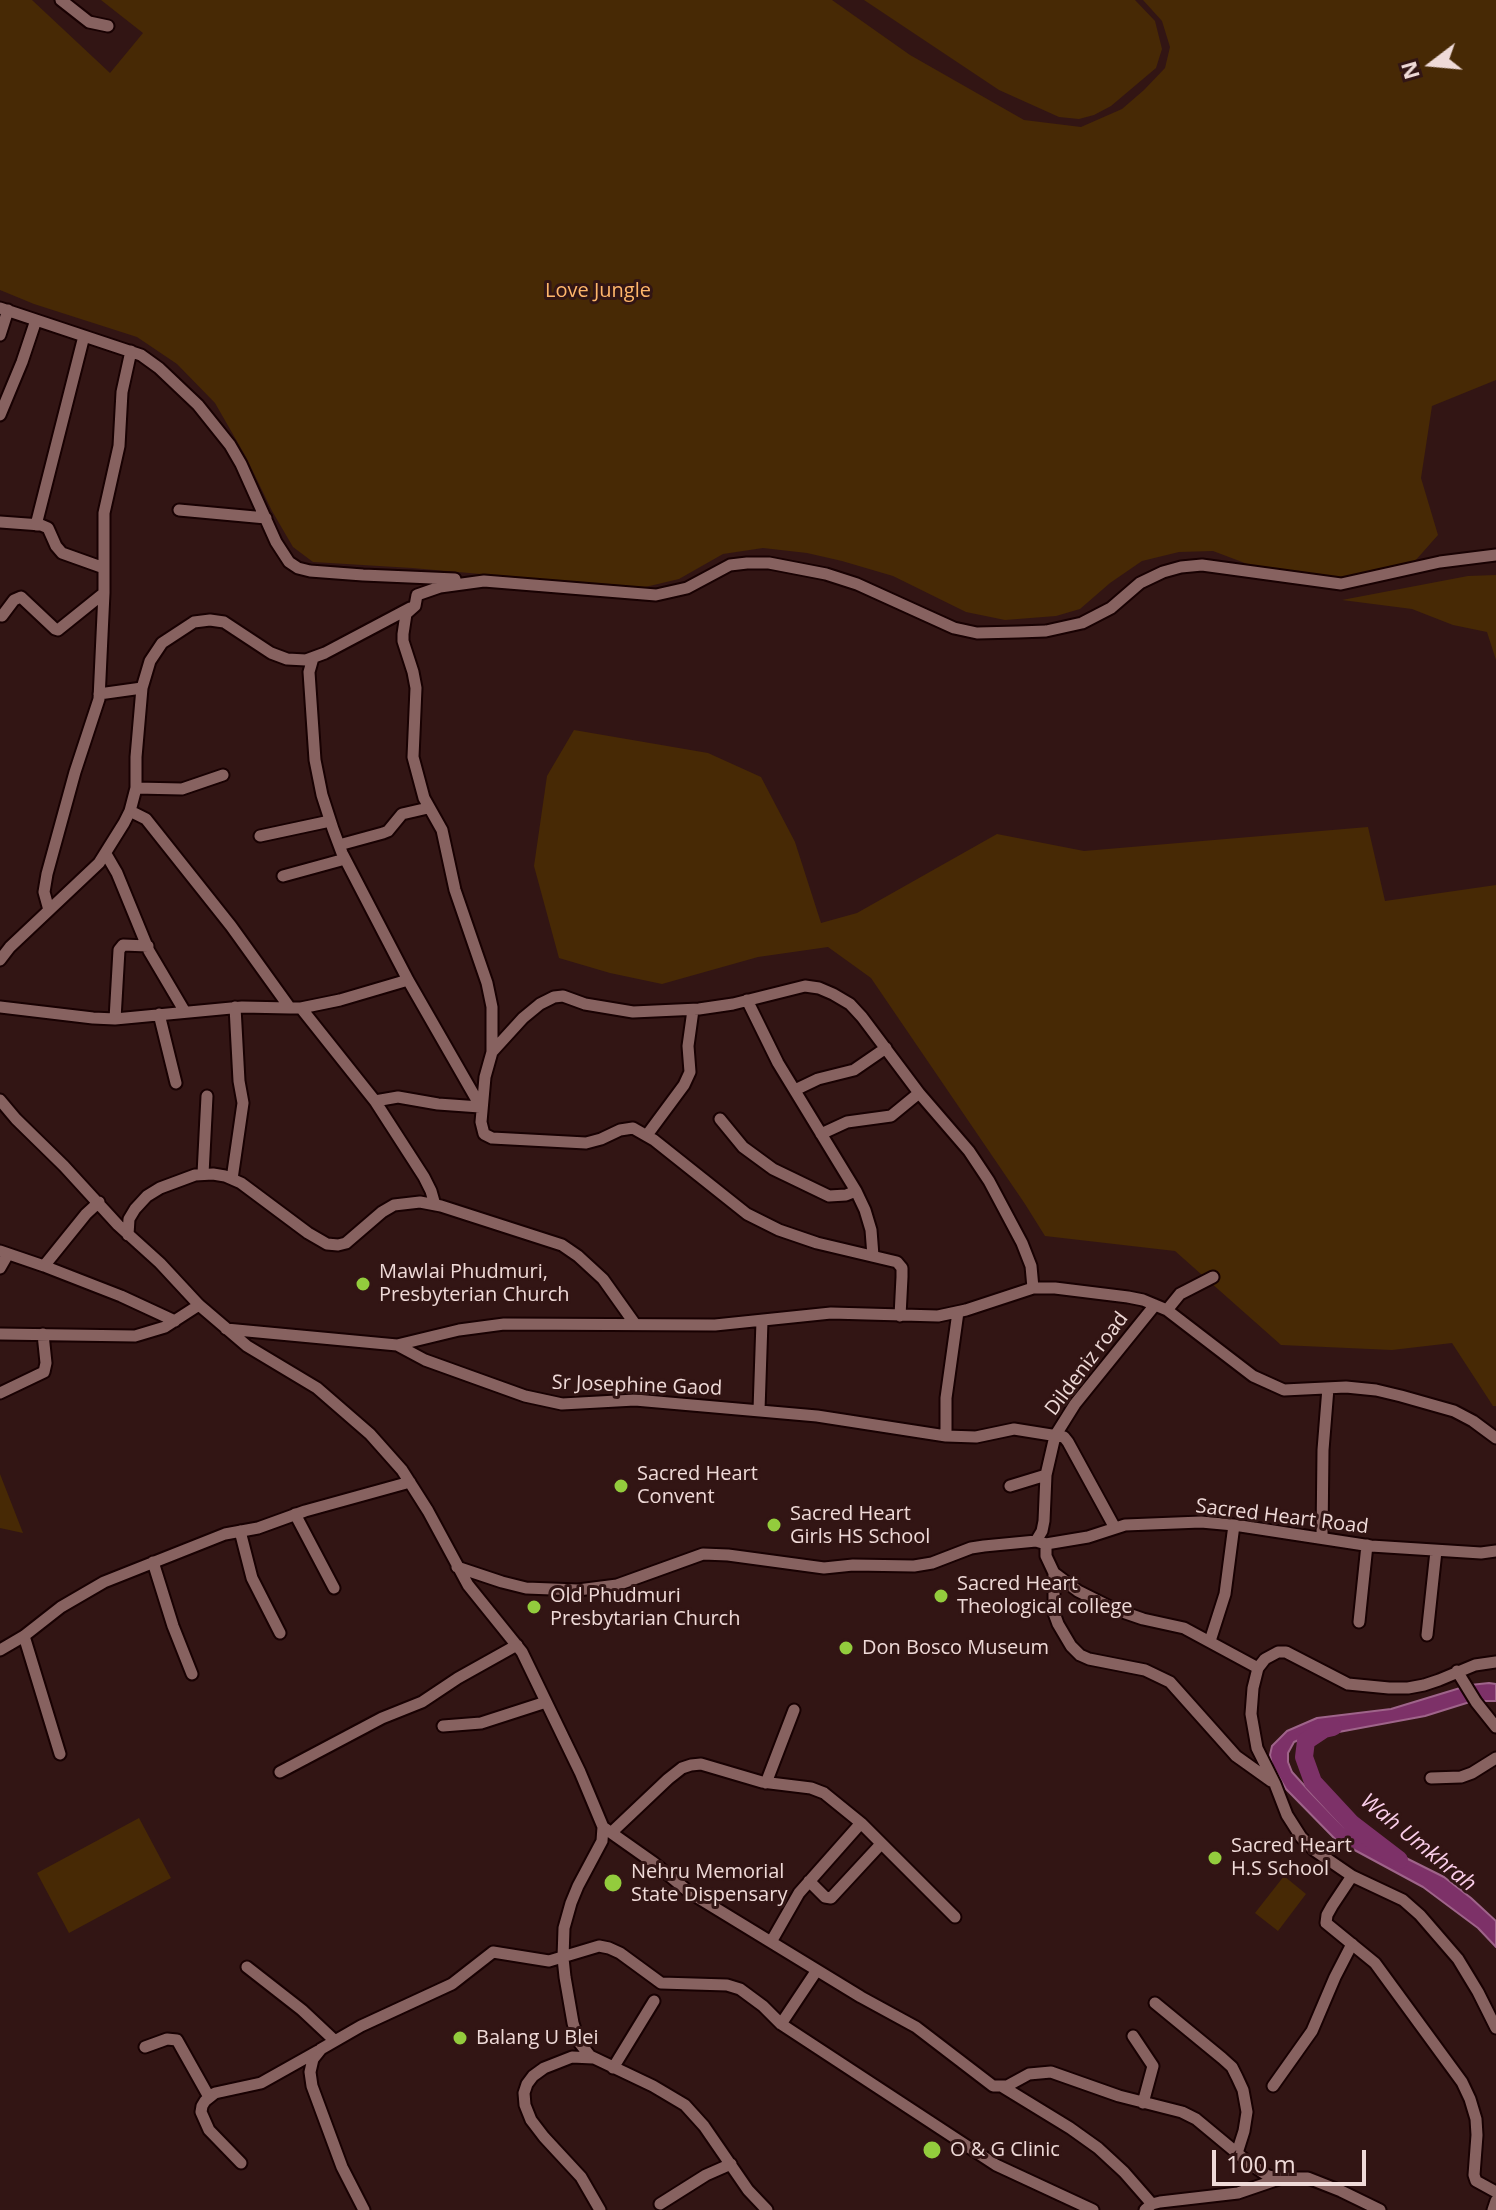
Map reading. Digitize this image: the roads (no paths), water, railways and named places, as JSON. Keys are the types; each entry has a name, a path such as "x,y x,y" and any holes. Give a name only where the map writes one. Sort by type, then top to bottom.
{"street":[{"path":"61,0 89,22 108,26"},
{"path":"0,335 4,309 131,351 159,368 218,428 241,464 282,554 298,568 656,595 687,588 730,565 769,563 826,574 857,584 954,628 986,633 1046,631 1082,623 1111,608 1140,583 1181,567 1202,565 1341,584 1440,562 1496,555"},
{"path":"0,415 36,320"},
{"path":"36,525 84,336"},
{"path":"49,910 44,892 47,874 99,694 105,502 119,446 122,392 131,351"},
{"path":"179,510 266,518"},
{"path":"0,522 48,528 62,553 104,568"},
{"path":"484,581 430,589 417,595 415,606 405,618 403,641 416,688 413,757 416,773 428,808 442,830 455,890 487,983 492,1007 492,1052 485,1077 481,1129 492,1138 586,1143 633,1128 647,1135 747,1214 779,1230 817,1243 897,1262 902,1268 900,1316"},
{"path":"2,616 14,600 21,597 58,630 104,593"},
{"path":"0,960 106,854 130,811 136,788 142,688 150,661 162,643 194,622 210,620 224,622 271,653 287,659 306,660 415,606"},
{"path":"313,658 309,672 315,760 330,821 345,859 408,980 481,1108"},
{"path":"99,694 142,688"},
{"path":"136,788 182,789 223,775"},
{"path":"339,845 388,831 402,814 428,808"},
{"path":"130,811 146,819 296,1008 375,1101 424,1177 435,1205"},
{"path":"260,836 330,821"},
{"path":"106,854 148,946 185,1012"},
{"path":"283,876 345,859"},
{"path":"115,1019 119,950 123,945 148,946"},
{"path":"0,1007 115,1019 235,1007 296,1008 340,1000 408,980"},
{"path":"492,1052 531,1011 554,997 563,996 585,1004 633,1012 693,1010 805,986 819,988 850,1004 969,1151 1022,1243 1031,1266 1033,1288"},
{"path":"747,1000 778,1063 856,1191 871,1230 873,1256"},
{"path":"232,1179 243,1103 235,1007"},
{"path":"647,1135 690,1072 688,1046 693,1010"},
{"path":"159,1014 176,1083"},
{"path":"795,1090 818,1079 854,1070 886,1048"},
{"path":"821,1134 847,1122 891,1116 919,1093"},
{"path":"203,1174 207,1096"},
{"path":"375,1101 398,1097 481,1108"},
{"path":"0,1100 199,1305 247,1346 317,1388 370,1434 402,1470 468,1585 517,1645 608,1830 689,1892 916,2027 993,2086 1003,2087 1070,2128 1124,2172 1148,2207 1238,2193 1279,2178"},
{"path":"720,1119 743,1147 773,1169 829,1196 856,1191"},
{"path":"128,1235 129,1219 147,1196 178,1180 203,1174 232,1179 327,1244 346,1243 394,1205 420,1202 562,1245 603,1279 635,1324"},
{"path":"44,1266 99,1202"},
{"path":"0,1268 4,1252 121,1296 175,1321"},
{"path":"1167,1310 1180,1294 1213,1277"},
{"path":"397,1345 447,1332 504,1324 715,1325 831,1313 938,1316 1033,1288 1055,1288 1128,1297 1167,1310 1253,1376 1284,1390 1376,1390 1443,1407 1473,1421 1496,1438"},
{"path":"0,1334 135,1336 165,1327 199,1305"},
{"name":"Dildeniz road","path":"1041,1542 1046,1475 1055,1436 1075,1404 1155,1305"},
{"path":"946,1436 946,1398 958,1312"},
{"path":"759,1410 762,1321"},
{"name":"Sr Josephine Gaod","path":"226,1329 397,1345 425,1360 525,1396 562,1404 635,1400 846,1420 946,1436 976,1437 1014,1429 1055,1436"},
{"path":"0,1393 44,1372 43,1334"},
{"path":"1322,1537 1323,1450 1328,1388"},
{"path":"1055,1436 1064,1437 1068,1442 1115,1528"},
{"path":"1010,1486 1046,1475"},
{"path":"0,1650 61,1607 104,1582 225,1534 258,1528 295,1514 410,1482"},
{"path":"295,1514 334,1588"},
{"name":"Sacred Heart Road","path":"457,1567 526,1588 578,1590 617,1585 703,1554 824,1568 914,1566 932,1563 971,1548 1088,1537 1125,1525 1201,1522 1367,1545 1436,1551 1496,1551"},
{"path":"1210,1641 1225,1594 1234,1525"},
{"path":"240,1531 252,1578 280,1633"},
{"path":"1041,1542 1054,1573 1078,1591 1114,1609 1184,1628 1258,1668"},
{"path":"1359,1622 1367,1545"},
{"path":"1427,1635 1436,1551"},
{"path":"153,1562 192,1674"},
{"path":"1054,1573 1054,1613 1064,1635 1080,1655 1145,1670 1170,1682 1236,1756 1275,1784"},
{"path":"24,1636 60,1754"},
{"path":"280,1772 374,1722 422,1702 517,1645"},
{"path":"1496,1662 1475,1665 1424,1685 1389,1688 1348,1684 1286,1652 1271,1655 1258,1668 1251,1714 1257,1748 1287,1815 1301,1837 1352,1876 1403,1900 1420,1915 1458,1959 1496,2028"},
{"path":"1457,1671 1496,1727"},
{"path":"443,1726 489,1721 546,1702"},
{"path":"766,1783 794,1710"},
{"path":"1431,1778 1461,1777 1496,1758"},
{"path":"767,2210 748,2190 704,2126 685,2105 584,2051 573,2023 563,1958 564,1928 571,1903 608,1830 682,1768 691,1765 701,1764 766,1783 817,1790 861,1823 955,1917"},
{"path":"771,1942 799,1893 861,1823"},
{"path":"809,1881 825,1897 831,1898 881,1844"},
{"path":"1352,1876 1327,1915 1326,1923 1375,1963 1462,2082 1476,2119 1474,2175 1476,2181 1496,2192"},
{"path":"1273,2086 1312,2031 1352,1944"},
{"path":"241,2163 217,2140 205,2123 202,2106 215,2093 261,2083 334,2040 452,1984 493,1952 549,1961 599,1946 620,1953 661,1983 727,1985 740,1989 781,2024 996,2165 1093,2210"},
{"path":"247,1967 302,2010 334,2040"},
{"path":"781,2024 817,1970"},
{"path":"613,2068 654,2001"},
{"path":"1155,2003 1232,2067 1243,2090 1247,2112 1237,2153"},
{"path":"1133,2036 1153,2066 1143,2103"},
{"path":"145,2047 167,2039 177,2040 209,2097"},
{"path":"321,2049 313,2059 310,2072 312,2086 342,2167 364,2210"},
{"path":"594,2058 572,2057 544,2068 533,2076 524,2093 531,2120 581,2177 600,2210"},
{"path":"1003,2087 1029,2074 1051,2072 1143,2103 1182,2112 1196,2119 1268,2176 1308,2178 1380,2210"},
{"path":"660,2204 706,2175 731,2164"},
{"path":"1493,2210 1496,2201"}],"waterway":[{"name":"Wah Umkhrah","path":"1333,1727 1306,1741 1304,1757 1313,1782 1352,1824 1399,1860"}],"place":[{"name":"Mawlai Phudmuri, Presbyterian Church","path":"363,1284"},
{"name":"Sacred Heart Convent","path":"621,1486"},
{"name":"Sacred Heart Girls HS School","path":"774,1525"},
{"name":"Sacred Heart Theological college","path":"941,1596"},
{"name":"Old Phudmuri Presbytarian Church","path":"534,1607"},
{"name":"Don Bosco Museum","path":"846,1648"},
{"name":"Sacred Heart H.S School","path":"1215,1858"},
{"name":"Nehru Memorial State Dispensary","path":"613,1883"},
{"name":"Balang U Blei","path":"460,2038"},
{"name":"O & G Clinic","path":"932,2150"}],"park label":[{"name":"Love Jungle","path":"598,291"}]}
